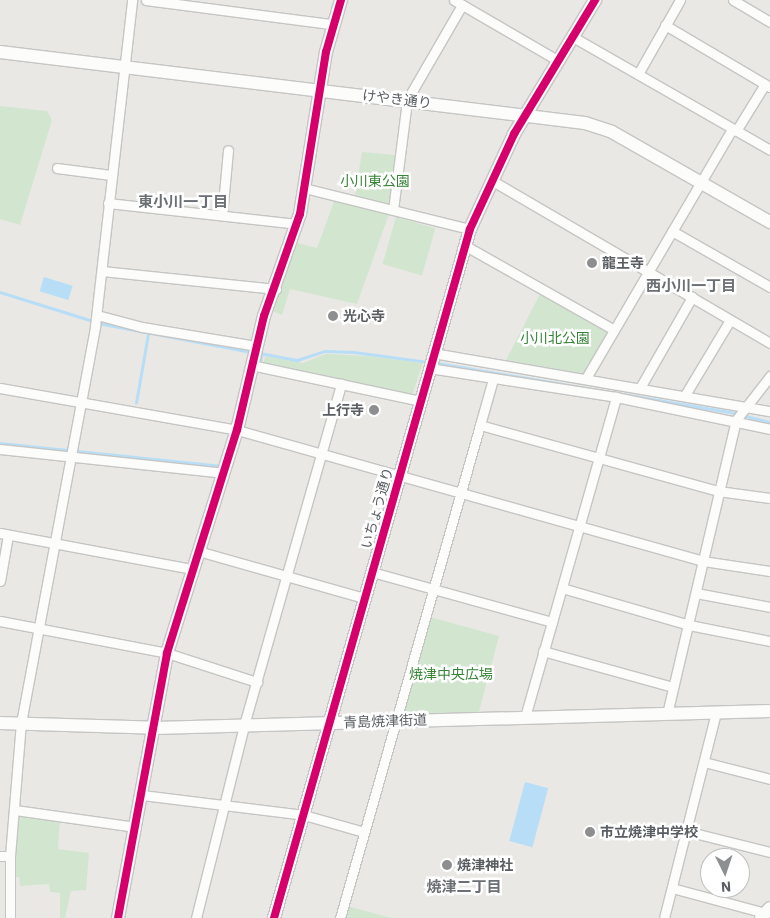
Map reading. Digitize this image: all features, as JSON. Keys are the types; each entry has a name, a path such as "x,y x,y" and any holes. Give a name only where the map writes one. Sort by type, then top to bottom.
{"street":[{"path":"10,918 10,856 16,810 21,724 53,543 97,315 111,175 132,0"},
{"path":"146,0 331,24"},
{"path":"118,918 155,728 167,653 237,430 264,316 276,288 297,224 331,24 341,0"},
{"name":"いちょう通り","path":"274,918 464,245 491,180 526,114 595,0"},
{"path":"638,74 664,25 680,0"},
{"path":"733,0 770,22"},
{"path":"393,210 407,100 458,2 559,61"},
{"path":"586,378 701,182 734,130 767,86 664,25"},
{"path":"573,37 770,150"},
{"name":"けやき通り","path":"0,52 526,114 600,127 770,222"},
{"path":"222,215 228,150"},
{"path":"57,168 111,175"},
{"path":"491,180 770,343"},
{"path":"304,188 470,229"},
{"path":"108,203 297,224"},
{"path":"672,231 770,287"},
{"path":"464,245 614,330"},
{"path":"102,270 276,288"},
{"path":"640,386 692,297"},
{"path":"97,315 142,328 257,346"},
{"path":"685,395 730,320"},
{"path":"431,360 640,386 770,411"},
{"path":"431,360 493,379 616,397 737,418 770,429"},
{"path":"251,365 420,401"},
{"path":"667,714 689,625 718,491 737,418 770,376"},
{"path":"340,918 493,379"},
{"path":"196,918 244,725 341,384"},
{"path":"0,388 237,430 703,561 770,571"},
{"path":"525,718 562,588 596,457 616,397"},
{"path":"480,425 718,491 770,498"},
{"path":"0,449 223,473"},
{"path":"0,581 4,534 193,569"},
{"path":"198,551 364,598"},
{"path":"372,572 552,622"},
{"path":"562,588 689,625 770,642"},
{"path":"696,593 770,607"},
{"path":"0,621 167,653 257,682"},
{"path":"544,651 673,687"},
{"name":"青島焼津街道","path":"0,723 155,728 770,711"},
{"path":"664,918 716,713"},
{"path":"704,762 770,779"},
{"path":"142,796 224,804 304,815 364,832"},
{"path":"16,810 136,827"},
{"path":"686,832 770,852"},
{"path":"0,856 10,856"},
{"path":"672,888 766,913"}],"green space":[{"path":"0,106 47,111 52,120 20,225 0,219"},
{"name":"小川東公園","path":"362,152 396,155 389,205 355,195"},
{"path":"335,199 389,214 357,304 290,289 282,315 272,311 297,243 317,248"},
{"path":"396,217 435,228 422,275 382,264"},
{"name":"小川北公園","path":"540,294 606,331 606,336 582,375 505,362"},
{"path":"326,354 368,356 423,363 412,395 263,364 265,356 303,363"},
{"name":"焼津中央広場","path":"430,617 499,636 479,712 403,714"},
{"path":"18,814 60,819 58,849 89,853 86,890 71,891 65,918 60,918 60,893 50,892 49,884 20,886 19,877 13,877"},
{"path":"347,906 392,918 344,918"}],"water":[{"path":"44,277 73,286 68,300 40,291"},
{"path":"525,782 548,788 532,847 509,841"}],"waterway":[{"path":"0,292 93,321"},
{"path":"98,323 252,352"},
{"path":"136,403 148,334"},
{"path":"260,353 297,360 325,351 354,352 429,362"},
{"path":"259,365 262,354"},
{"path":"437,363 737,413"},
{"path":"742,415 770,422"},
{"path":"0,443 222,466"}],"cycle path":[{"path":"118,918 167,653 237,430 264,316 300,214 326,52 341,0"},
{"path":"274,918 470,229 514,134 595,0"}],"place":[{"name":"龍王寺","path":"592,263"},
{"name":"光心寺","path":"333,316"},
{"name":"上行寺","path":"374,410"},
{"name":"市立焼津中学校","path":"590,832"},
{"name":"焼津神社","path":"447,865"}],"district":[{"name":"東小川一丁目","path":"183,202"},
{"name":"西小川一丁目","path":"691,286"},
{"name":"焼津二丁目","path":"464,887"}]}
